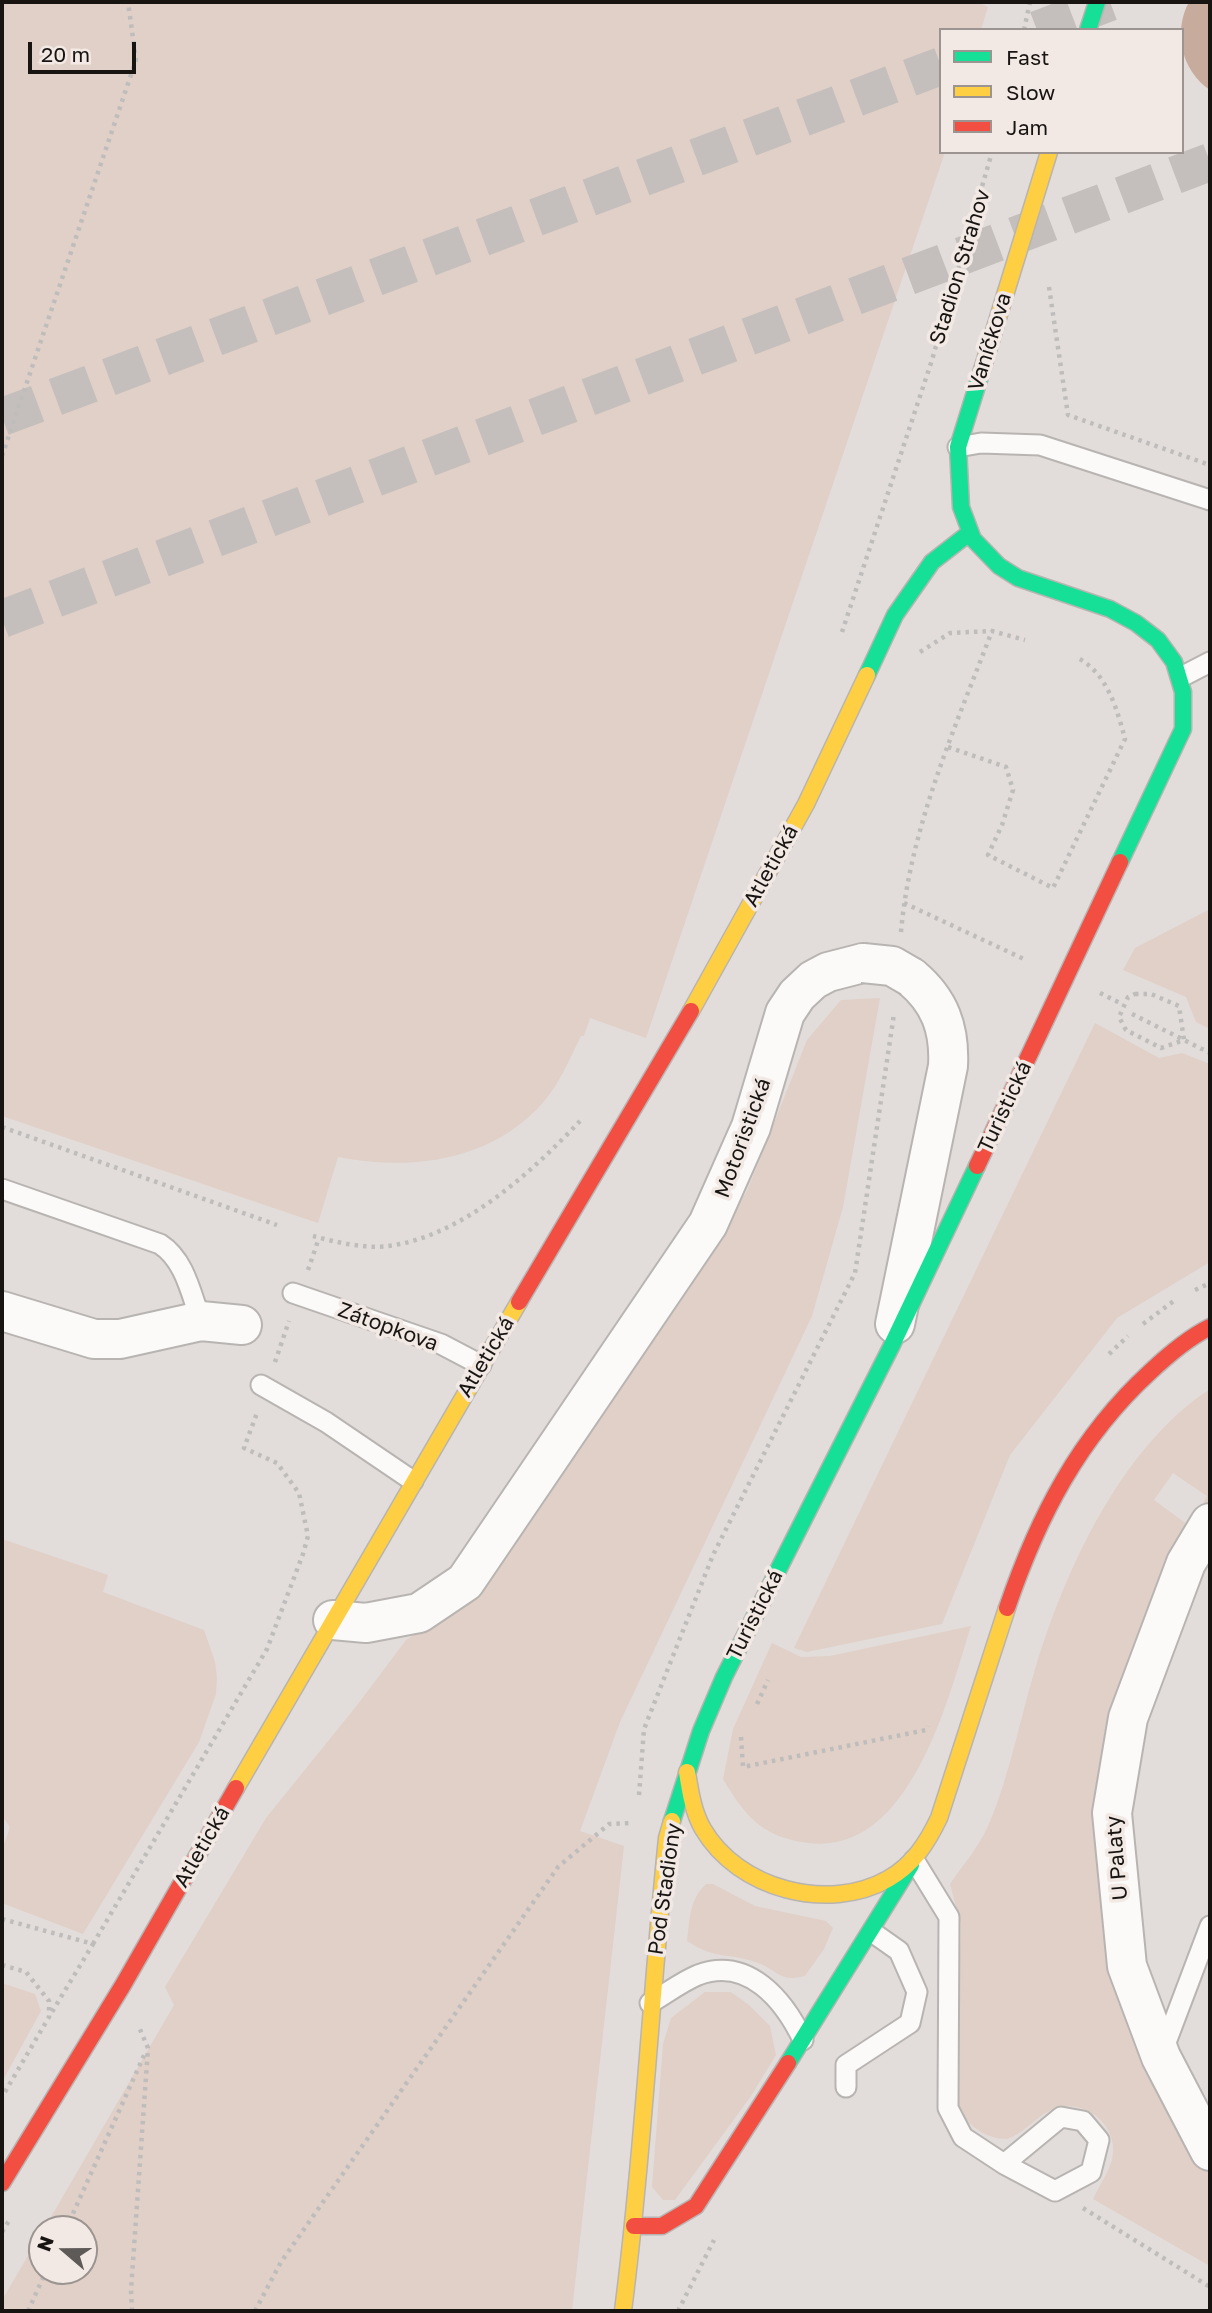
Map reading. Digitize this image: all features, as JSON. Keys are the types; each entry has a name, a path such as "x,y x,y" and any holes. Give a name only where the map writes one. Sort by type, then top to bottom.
{"street":[{"path":"1089,28 1097,2"},
{"name":"Vaníčkova","path":"968,534 957,487 958,447 1048,154"},
{"name":"Turistická","path":"687,1772 724,1677 891,1347 1176,748 1186,708 1183,676 1166,647 1142,625 1018,578 988,559 968,534"},
{"name":"Atletická","path":"2,2182 123,1986 413,1481 671,1048 806,804 895,615 932,562 968,534"},
{"name":"Motoristická","path":"333,1620 366,1623 418,1613 465,1582 708,1224 751,1127 785,1013 813,980 828,972 863,963 892,966 902,976 923,986 940,1011 949,1047 891,1347"},
{"path":"2,1311 94,1339 120,1339 201,1321 242,1325"},
{"name":"Pod Stadiony","path":"634,2226 662,2227 695,2206 872,1932 945,1807 1020,1568 1049,1501 1084,1440 1129,1387 1210,1327"},
{"name":"U Palaty","path":"1210,1523 1186,1563 1128,1717 1112,1813 1127,1966 1161,2057 1210,2151"},
{"name":"Pod Stadiony","path":"687,1772 696,1812 710,1839 731,1862 768,1884 835,1897 888,1880 914,1860"},
{"name":"Pod Stadiony","path":"623,2311 634,2226 650,2003 667,1838 687,1772"}],"lane":[{"path":"958,447 981,443 1040,445 1210,500"},
{"path":"1183,676 1210,662"},
{"path":"2,1189 160,1244 172,1252 201,1321"},
{"name":"Zátopkova","path":"296,1294 441,1344 481,1365"},
{"path":"264,1387 326,1422 413,1481"},
{"path":"914,1860 949,1917 948,2108 963,2137 1004,2164 1055,2191 1091,2172 1099,2140 1083,2121 1061,2117 1004,2164"},
{"path":"1161,2057 1210,1926"},
{"path":"846,2087 846,2066 910,2023 917,1992 899,1951 872,1932"},
{"path":"650,2003 698,1975 720,1971 741,1974 774,1994 786,2008 803,2040"}],"path":[{"path":"2,456 136,60 128,2"},
{"path":"1024,28 1030,2"},
{"name":"Stadion Strahov","path":"840,639 932,360 992,154"},
{"path":"1049,287 1068,415 1210,465"},
{"path":"639,1796 644,1729 713,1555 855,1273 902,976 907,875 948,747 992,631"},
{"path":"948,747 1006,767 1013,790 1002,825 988,855 1053,888 1125,739 1113,698 1084,661 1076,657"},
{"path":"904,902 1026,960"},
{"path":"1093,1005 1099,993 1122,1004"},
{"path":"1143,993 1180,1006 1184,1040 1161,1048 1135,1036 1121,1024 1119,1017 1122,1004 1128,997 1143,993"},
{"path":"1132,1014 1210,1054"},
{"path":"313,1236 387,1246 448,1228 496,1198 559,1143 587,1114"},
{"path":"2,1127 277,1225"},
{"path":"2,2097 267,1649 303,1554 308,1536 299,1493 277,1463 244,1448 296,1294 319,1238"},
{"path":"1106,1358 1163,1306 1210,1283"},
{"path":"754,1711 772,1673"},
{"path":"741,1736 743,1767 926,1730 930,1717"},
{"path":"255,2311 281,2262 558,1867 609,1824 637,1823"},
{"path":"2,1919 93,1944"},
{"path":"2,1965 26,1972 50,2001 49,2017"},
{"path":"123,1986 148,2048 131,2290 132,2311"},
{"path":"72,2215 148,2048"},
{"path":"1055,2191 1210,2287"},
{"path":"28,2311 40,2285"}],"shaded area":[{"path":"2,2 978,2 988,7 982,28 939,28 939,154 944,154 646,1038 590,1018 584,1036 581,1036 558,1081 541,1105 520,1124 497,1139 472,1150 447,1158 420,1162 393,1163 338,1157 318,1223 2,1116"},
{"path":"1189,2 1210,2 1210,90 1200,82 1186,61 1184,28 1181,28"},
{"path":"1210,909 1210,1029 1196,1022 1186,997 1123,970 1135,948"},
{"path":"880,998 843,1207 812,1316 620,1722 580,1831 624,1846 572,2311 2,2311 2,2300 28,2256 28,2285 98,2285 98,2215 52,2215 174,2005 165,1987 266,1818 406,1640 472,1598 747,1191 807,1040 841,1000"},
{"path":"1095,1023 1159,1058 1182,1053 1210,1064 1210,1262 1117,1318 1010,1455 942,1624 807,1652 794,1648"},
{"path":"1210,1389 1210,1502 1206,1509 1202,1506 1207,1496 1173,1473 1154,1500 1188,1525 1111,1746 1158,2074 1210,2174 1210,2266 1093,2199 1112,2160 1113,2148 1106,2127 1090,2112 1069,2106 1057,2108 1007,2139 982,2132 962,2115 955,2099 961,1925 950,1884 988,1826 1008,1770 1046,1634 1079,1554 1123,1478 1149,1444 1178,1414"},
{"path":"2,1539 108,1575 103,1592 204,1630 215,1662 216,1694 199,1742 83,1934 2,1903 2,1850 10,1827 2,1816"},
{"path":"971,1626 950,1693 919,1767 898,1799 873,1825 843,1840 808,1843 778,1836 756,1823 747,1814 723,1779 733,1729 772,1643 801,1657 830,1656"},
{"path":"706,1884 713,1884 755,1906 826,1921 833,1928 824,1949 805,1976 789,1978 755,1962 706,1951 687,1941 693,1903"},
{"path":"2,1983 35,1994 41,2011 2,2082"},
{"path":"705,1992 731,1992 749,2005 770,2026 776,2055 751,2096 675,2200 663,2200 652,2187 663,2044 671,2018"}],"tunnel":[{"path":"1042,28 1110,2"},
{"path":"2,417 939,67"},
{"path":"2,619 1210,162"}],"traffic: fast":[{"path":"1089,28 1097,2"},
{"path":"982,370 958,447 961,507 973,539 999,566 1018,578 1110,609 1136,623 1158,640 1174,662 1183,692 1183,729 1120,862"},
{"path":"867,675 895,615 932,562 968,534"},
{"path":"672,1821 701,1731 724,1677 891,1347 977,1166"},
{"path":"788,2063 911,1865"}],"traffic: slow":[{"path":"982,370 1048,154"},
{"path":"691,1011 806,804 867,675"},
{"path":"236,1788 519,1302"},
{"path":"687,1772 694,1809 703,1829 719,1850 738,1867 761,1880 812,1894 839,1894 864,1889 888,1879 918,1853 939,1818 1007,1608"},
{"path":"623,2311 667,1838 672,1821"}],"traffic: jam":[{"path":"977,1166 1120,862"},
{"path":"519,1302 691,1011"},
{"path":"1007,1608 1047,1510 1082,1451 1125,1397 1150,1372 1178,1347 1210,1327"},
{"path":"2,2183 123,1985 236,1788"},
{"path":"634,2226 662,2226 696,2206 788,2063"}]}
